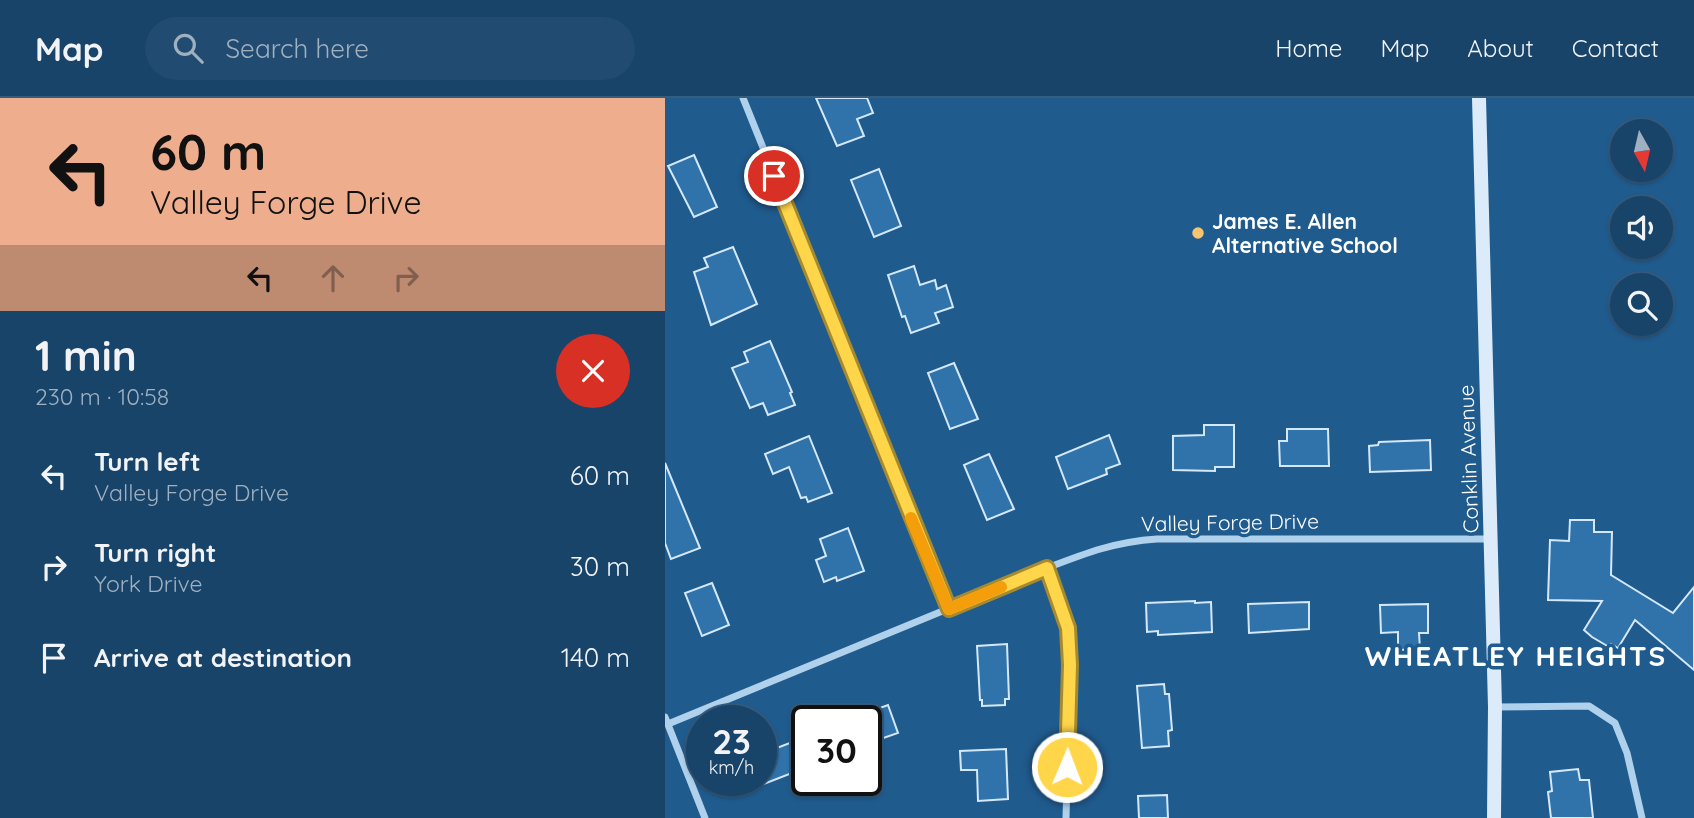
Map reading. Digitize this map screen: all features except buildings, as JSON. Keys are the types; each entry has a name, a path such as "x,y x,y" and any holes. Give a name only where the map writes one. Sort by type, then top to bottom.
{"street":[{"path":"743,98 949,609"},
{"name":"Conklin Avenue","path":"1479,98 1496,706 1494,818"},
{"name":"Valley Forge Drive","path":"666,721 1047,568 1125,541 1492,539"},
{"path":"1047,568 1068,628 1070,665 1066,818"},
{"path":"1496,706 1588,706 1615,723 1627,753 1642,818"},
{"path":"666,721 705,818"}],"slow traffic":[{"path":"911,518 949,609 1001,587"}],"place":[{"name":"James E. Allen Alternative School","path":"1198,233"}],"district":[{"name":"WHEATLEY HEIGHTS","path":"1516,655"}],"route":[{"path":"774,176 949,609 1047,568 1068,628 1070,665 1067,767"}]}
